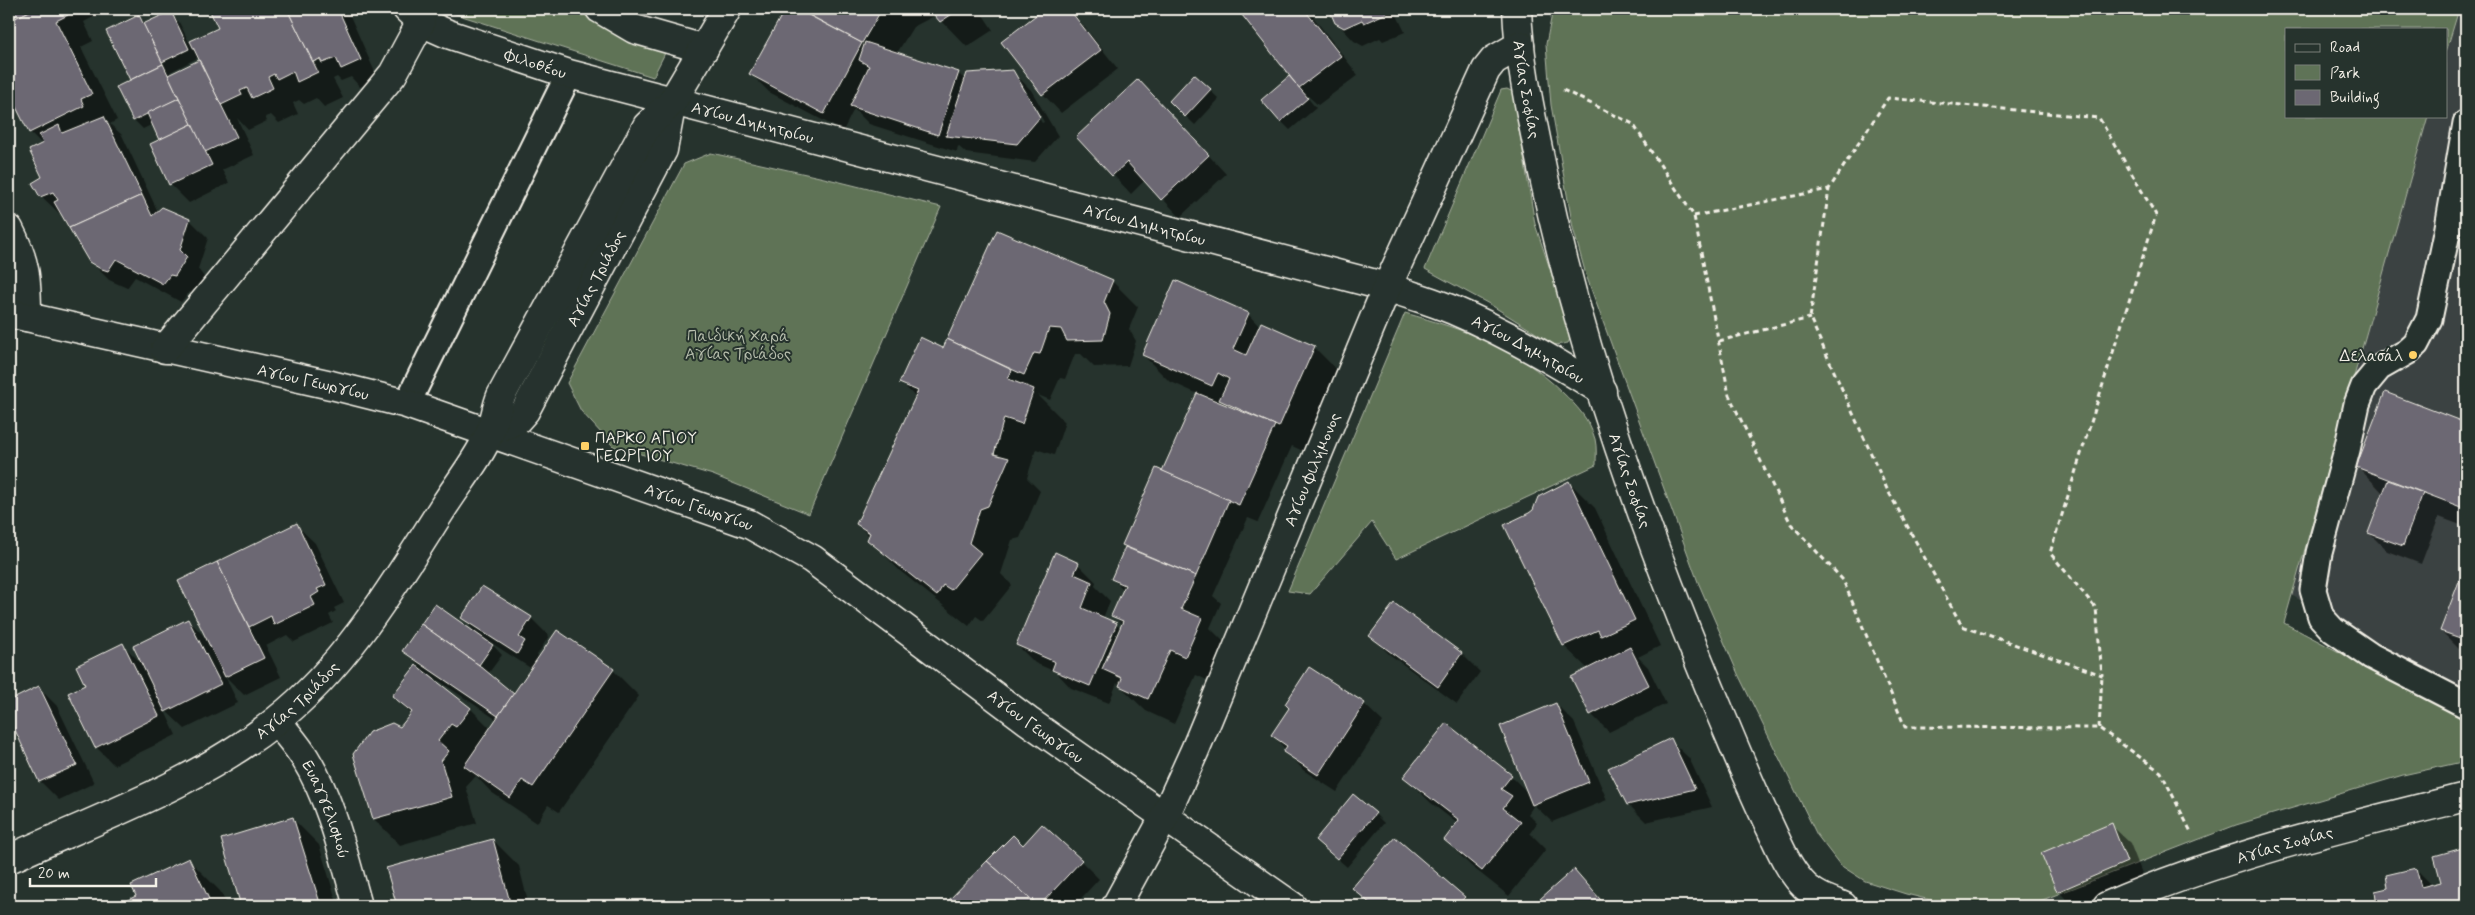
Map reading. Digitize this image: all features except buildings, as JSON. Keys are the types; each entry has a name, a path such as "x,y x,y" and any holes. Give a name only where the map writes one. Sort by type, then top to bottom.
{"street":[{"path":"600,9 634,29 704,49"},
{"name":"Αγίας Τριάδος","path":"9,859 198,772 277,721 302,699 332,666 374,614 490,432 517,420 525,411 663,150 672,102 728,9"},
{"name":"Αγίας Σοφίας","path":"1517,9 1526,82 1559,248 1602,391 1677,608 1764,816 1782,853 1800,881 1822,899 1842,906"},
{"path":"165,349 393,74 414,16"},
{"name":"Φιλοθέου","path":"414,16 485,47 569,74 672,102"},
{"name":"Αγίου Φιλήμονος","path":"1116,906 1165,816 1232,662 1387,287 1486,70 1494,60 1520,45"},
{"name":"Αγίου Δημητρίου","path":"672,102 1387,287 1452,309 1483,323 1522,343 1602,391"},
{"path":"9,229 24,260 26,275 18,315"},
{"name":"Αγίου Γεωργίου","path":"18,315 165,349 331,384 407,404 602,473 701,505 749,524 812,559 1028,720 1292,906"},
{"name":"Ευαγγελισμού","path":"277,721 304,757 328,807 358,906"},
{"name":"Αγίας Σοφίας","path":"2107,906 2171,879 2232,858 2466,797"}],"lane":[{"path":"407,404 569,74"},
{"path":"2466,123 2447,233 2429,319 2416,344 2407,352 2375,371 2359,399 2319,553 2313,590 2321,617 2333,630 2371,656 2466,705"}],"path":[{"path":"1526,82 1549,84 1633,124 1694,216 1729,396 1791,524 1843,580 1906,727 2099,728 2162,772 2195,840"},
{"path":"2099,728 2102,674 2096,608 2050,553 2156,215 2099,118 1888,98 1829,189 1810,318 1887,489 1962,626 2102,674"},
{"path":"1694,216 1829,189"},
{"path":"1718,341 1810,318"}],"shaded area":[{"name":"Δελασάλ","path":"2459,9 2466,9 2466,691 2291,595 2427,118 2448,118 2448,45"}],"green space":[{"path":"440,9 581,9 626,36 666,51 653,77"},
{"path":"1553,9 2459,9 2448,45 2448,28 2285,28 2285,118 2427,118 2284,623 2466,719 2466,761 2403,775 2236,825 2040,901 2019,906 1955,906 1906,894 1865,881 1840,865 1817,835 1738,674 1698,582 1586,275 1573,228 1551,105 1546,44"},
{"path":"1507,89 1513,92 1535,224 1572,335 1568,343 1555,345 1491,305 1425,269 1501,90"},
{"name":"Παιδική Χαρά Αγίας Τριάδος","path":"711,153 941,207 809,514 713,475 613,446 581,411 567,383 684,164"},
{"path":"1405,313 1449,326 1489,342 1527,363 1545,376 1573,402 1586,419 1595,439 1596,465 1396,559 1372,522 1310,594 1288,591"}],"place":[{"name":"Δελασάλ","path":"2413,355"},
{"name":"ΠΑΡΚΟ ΑΓΙΟΥ ΓΕΩΡΓΙΟΥ","path":"585,446"}]}
